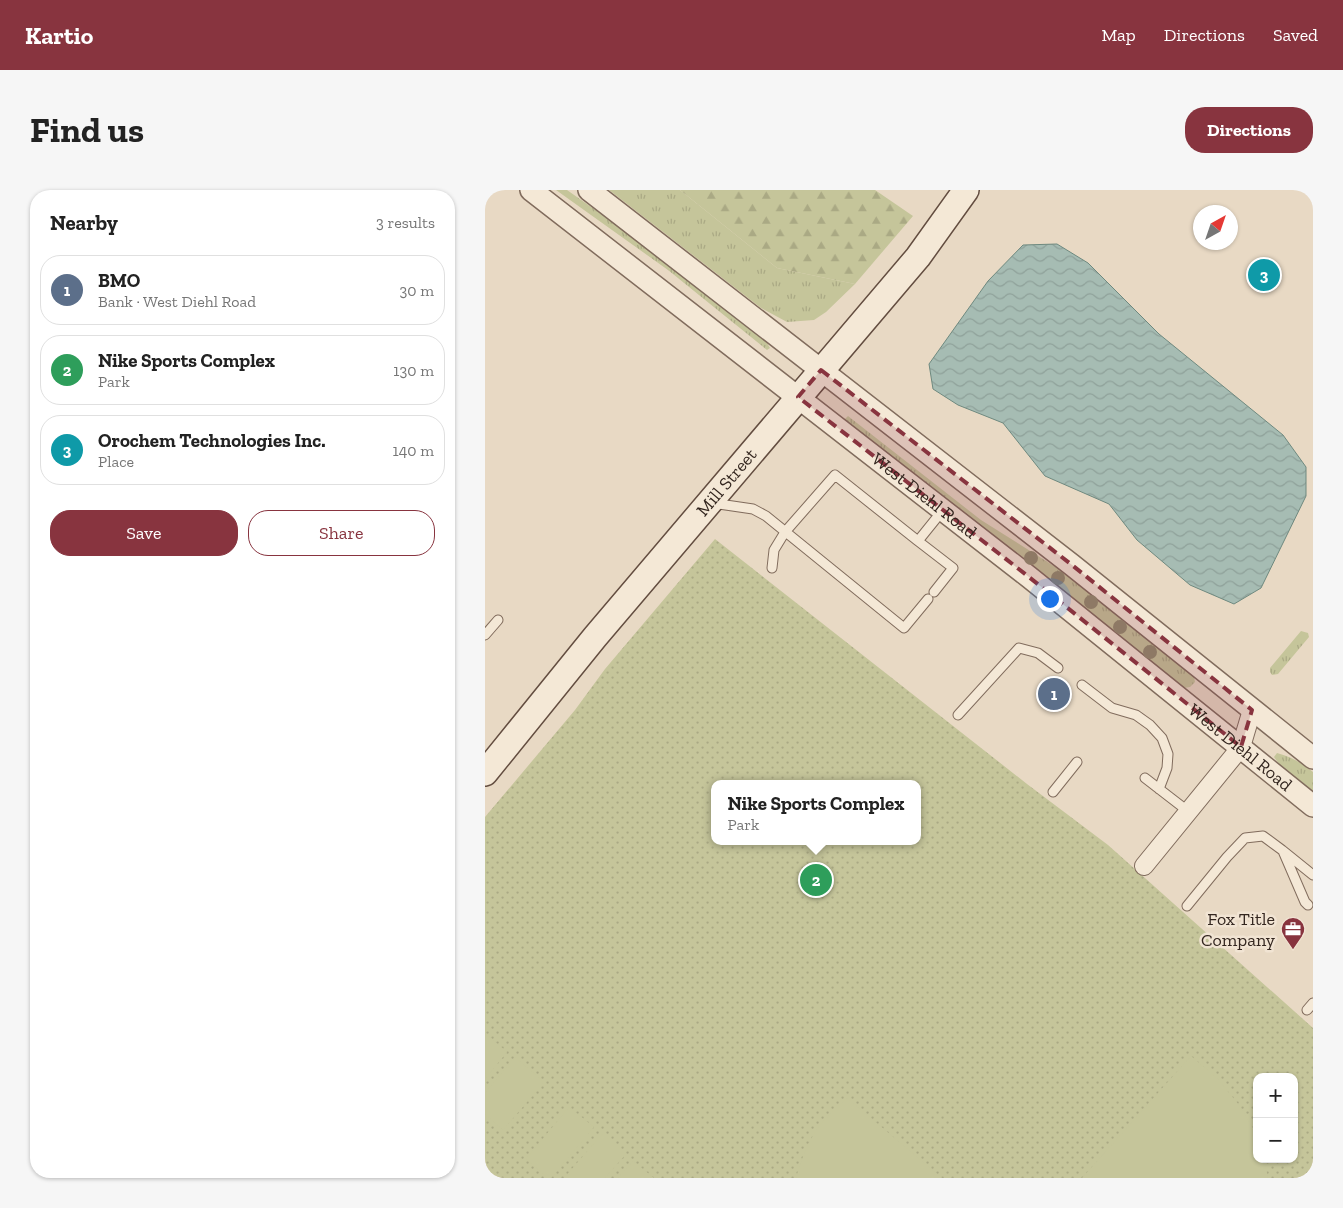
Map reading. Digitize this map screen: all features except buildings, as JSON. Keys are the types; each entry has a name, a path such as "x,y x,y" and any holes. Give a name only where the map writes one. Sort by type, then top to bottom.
{"main road":[{"name":"Mill Street","path":"485,774 595,637 918,257 966,190"}],"street":[{"name":"West Diehl Road","path":"531,190 943,510 1313,806"},
{"name":"West Diehl Road","path":"589,190 1064,559 1313,758"},
{"path":"1144,866 1241,747 1252,710"}],"lane":[{"path":"709,502 753,509 766,516 785,532 904,628 953,568 835,475 785,532 774,550 773,568"},
{"path":"918,541 943,510"},
{"path":"485,635 497,620"},
{"path":"958,716 1019,648 1038,652 1058,668"},
{"path":"1082,685 1112,708 1136,715 1151,724 1162,738 1168,754 1167,768 1159,789"},
{"path":"1053,792 1077,762"},
{"path":"1145,778 1189,812"},
{"path":"1187,906 1245,838 1263,836 1313,875"},
{"path":"1283,850 1305,902 1311,903"}],"highlighted area":[{"path":"821,370 1072,565 1252,710 1241,747 1029,577 798,397"}],"green space":[{"path":"556,190 567,190 638,240 759,333 770,348 767,350 668,270"},
{"path":"609,190 680,190 777,268 855,284 826,312 814,320 787,322 761,308"},
{"path":"680,190 875,190 913,216 855,284 777,268"},
{"path":"848,416 981,520 1065,573 1194,676 1195,682 1190,687 1184,688 844,420"},
{"path":"715,539 1027,784 1108,845 1313,1028 1313,1178 485,1178 485,817 575,710 605,669"},
{"path":"1301,631 1308,633 1309,637 1278,674 1272,675 1270,668"},
{"path":"1277,753 1297,761 1313,772 1313,791 1279,764 1274,757"},
{"path":"485,1033 507,1052 485,1079"},
{"path":"1191,1056 1217,1078 1239,1105 1253,1128 1253,1163 1265,1163 1268,1178 1082,1178"},
{"path":"515,1057 544,1082 503,1130 485,1114 485,1093"},
{"path":"847,1098 942,1178 796,1178 804,1153 814,1134 828,1116"},
{"path":"569,1107 594,1127 551,1178 548,1178 526,1159"},
{"path":"602,1134 626,1154 605,1178 564,1178"},
{"path":"633,1161 654,1178 618,1178"}],"water":[{"path":"1057,244 1088,263 1159,334 1283,435 1306,467 1306,496 1261,588 1234,604 1190,585 1137,540 1109,504 1045,476 1003,423 958,405 933,389 929,364 988,281 1023,245"}],"place":[{"name":"Orochem Technologies Inc.","path":"1264,275"},
{"name":"BMO","path":"1054,694"},
{"name":"Nike Sports Complex","path":"816,880"},
{"name":"Fox Title Company","path":"1293,950"}]}
